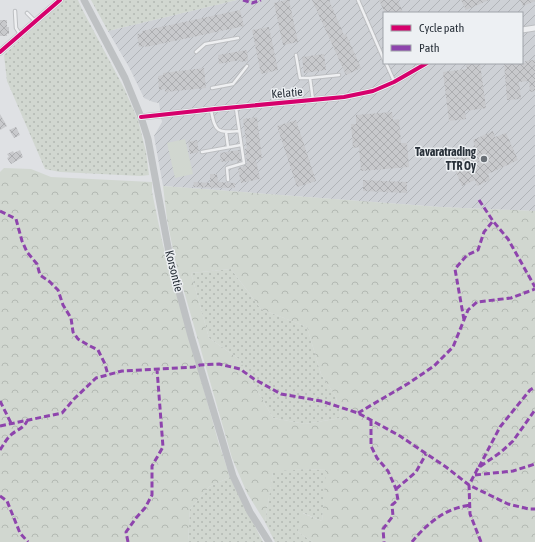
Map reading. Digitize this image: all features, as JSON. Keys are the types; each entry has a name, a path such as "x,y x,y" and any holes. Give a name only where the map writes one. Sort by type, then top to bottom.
{"main road":[{"name":"Korsontie","path":"84,0 124,78 141,117 148,139 170,258 191,336 233,476 250,512 268,542"}],"street":[{"path":"0,52 60,0"},
{"path":"523,30 535,28"},
{"name":"Kelatie","path":"141,117 344,97 373,91 394,82 426,64"}],"lane":[{"path":"358,0 383,58"},
{"path":"15,11 16,28 20,34"},
{"path":"27,13 35,21"},
{"path":"196,52 205,44 238,38"},
{"path":"296,55 300,78 339,75"},
{"path":"386,64 394,82"},
{"path":"212,88 233,84 246,66"},
{"path":"310,78 313,100"},
{"path":"228,180 227,168 244,163 236,108"},
{"path":"210,110 213,121 220,131 239,131"},
{"path":"226,132 228,147"},
{"path":"202,152 241,145"}],"shaded area":[{"path":"237,0 535,0 535,211 440,207 163,186 154,136 162,122 159,103 144,98 129,67 108,31"}],"green space":[{"path":"64,0 78,0 124,88 138,120 146,152 149,175 141,176 60,172 45,169 7,81 4,55"},
{"path":"91,0 237,0 108,31"},
{"path":"185,139 193,174 175,178 167,143"},
{"path":"4,168 31,169 51,177 152,182 152,192 163,245 219,444 230,477 209,487 190,509 188,542 0,542 0,172"},
{"path":"163,186 440,207 535,211 535,542 313,542 298,532 302,513 322,521 326,470 305,469 273,472 265,522 247,493 232,458 175,260 167,219","holes":["231,269 261,309 307,327 321,374 336,397 341,418 305,424 273,418 239,359 209,338 191,273"]},
{"path":"231,269 261,309 307,327 321,374 336,397 341,418 305,424 273,418 239,359 209,338 191,273"},
{"path":"305,469 327,470 322,521 303,513 298,532 313,542 275,542 265,522 273,471"},
{"path":"230,477 263,542 188,542 190,509 209,487"}],"building":[{"path":"289,0 298,42 283,45 274,3"},
{"path":"312,0 329,0 344,35 346,34 361,68 346,75"},
{"path":"379,0 398,0 403,12 385,12"},
{"path":"461,0 489,0 466,10"},
{"path":"520,0 535,0 535,1 523,6"},
{"path":"240,10 244,26 146,47 139,47 137,34 142,33 142,31"},
{"path":"0,20 7,20 9,34 7,34 7,36 0,36"},
{"path":"269,27 278,70 261,74 252,30"},
{"path":"247,50 248,61 240,62 240,60 219,64 218,55"},
{"path":"324,54 326,70 304,73 302,57"},
{"path":"535,60 535,91 530,92 529,81 519,82 521,99 507,100 504,64 523,64 526,63 525,61"},
{"path":"466,64 480,64 486,108 465,111 466,119 449,121 443,72 467,69"},
{"path":"204,68 206,88 165,92 165,89 159,90 158,76 163,75 163,73"},
{"path":"392,112 393,120 399,119 401,143 407,143 409,167 361,171 359,147 353,148 351,124 356,124 356,115"},
{"path":"0,114 7,126 0,130"},
{"path":"257,117 262,159 256,160 260,179 241,183 238,168 245,166 247,163 245,149 247,148 243,119"},
{"path":"296,120 316,181 297,187 277,126"},
{"path":"16,127 20,135 14,138 9,130"},
{"name":"Tavaratrading TTR Oy","path":"493,131 495,137 506,133 518,160 488,174 490,180 477,186 475,180 462,186 450,158 475,146 473,140"},
{"path":"197,140 199,152 190,154 188,142"},
{"path":"20,150 23,157 11,164 7,158 9,157 7,154"},
{"path":"239,150 241,161 221,162 220,153"},
{"path":"210,174 217,174 218,182 235,183 235,188 193,187 194,182 210,183"},
{"path":"363,180 407,182 407,193 363,191"}],"marked path":[{"path":"243,0 252,3 261,0"},
{"path":"479,200 493,221 508,239 535,287"},
{"path":"0,211 16,219 22,241 27,252 37,264 40,275 58,290 63,305 71,318 73,332 78,339 98,350 105,364 108,375"},
{"path":"464,320 455,269 467,255 478,250 484,232 493,221"},
{"path":"358,413 409,383 434,366 453,347 468,310 477,302 511,298 535,289"},
{"path":"0,426 62,413 96,378 122,371 219,364 240,369 254,379 281,394 321,401 358,413 400,436 446,467 469,485 508,504 535,509"},
{"path":"128,542 126,532 145,508 152,495 152,466 163,447 157,369"},
{"path":"479,467 500,427 530,390 535,387"},
{"path":"0,401 11,423"},
{"path":"481,542 470,514 469,485 478,468 501,452 513,441 535,410"},
{"path":"371,420 371,446 377,458 388,471 396,489 398,500 392,505 393,516 383,529 384,542"},
{"path":"0,450 9,437 23,427 27,421"},
{"path":"396,489 416,472 426,454"},
{"path":"475,475 513,471 535,464"},
{"path":"0,496 7,501 20,533 28,542"},
{"path":"412,542 426,527 443,514 456,508 470,505"}],"cycle path":[{"path":"0,52 60,0"},
{"path":"141,117 344,97 373,91 394,82 425,64"}],"place":[{"name":"Tavaratrading TTR Oy","path":"484,159"}]}
